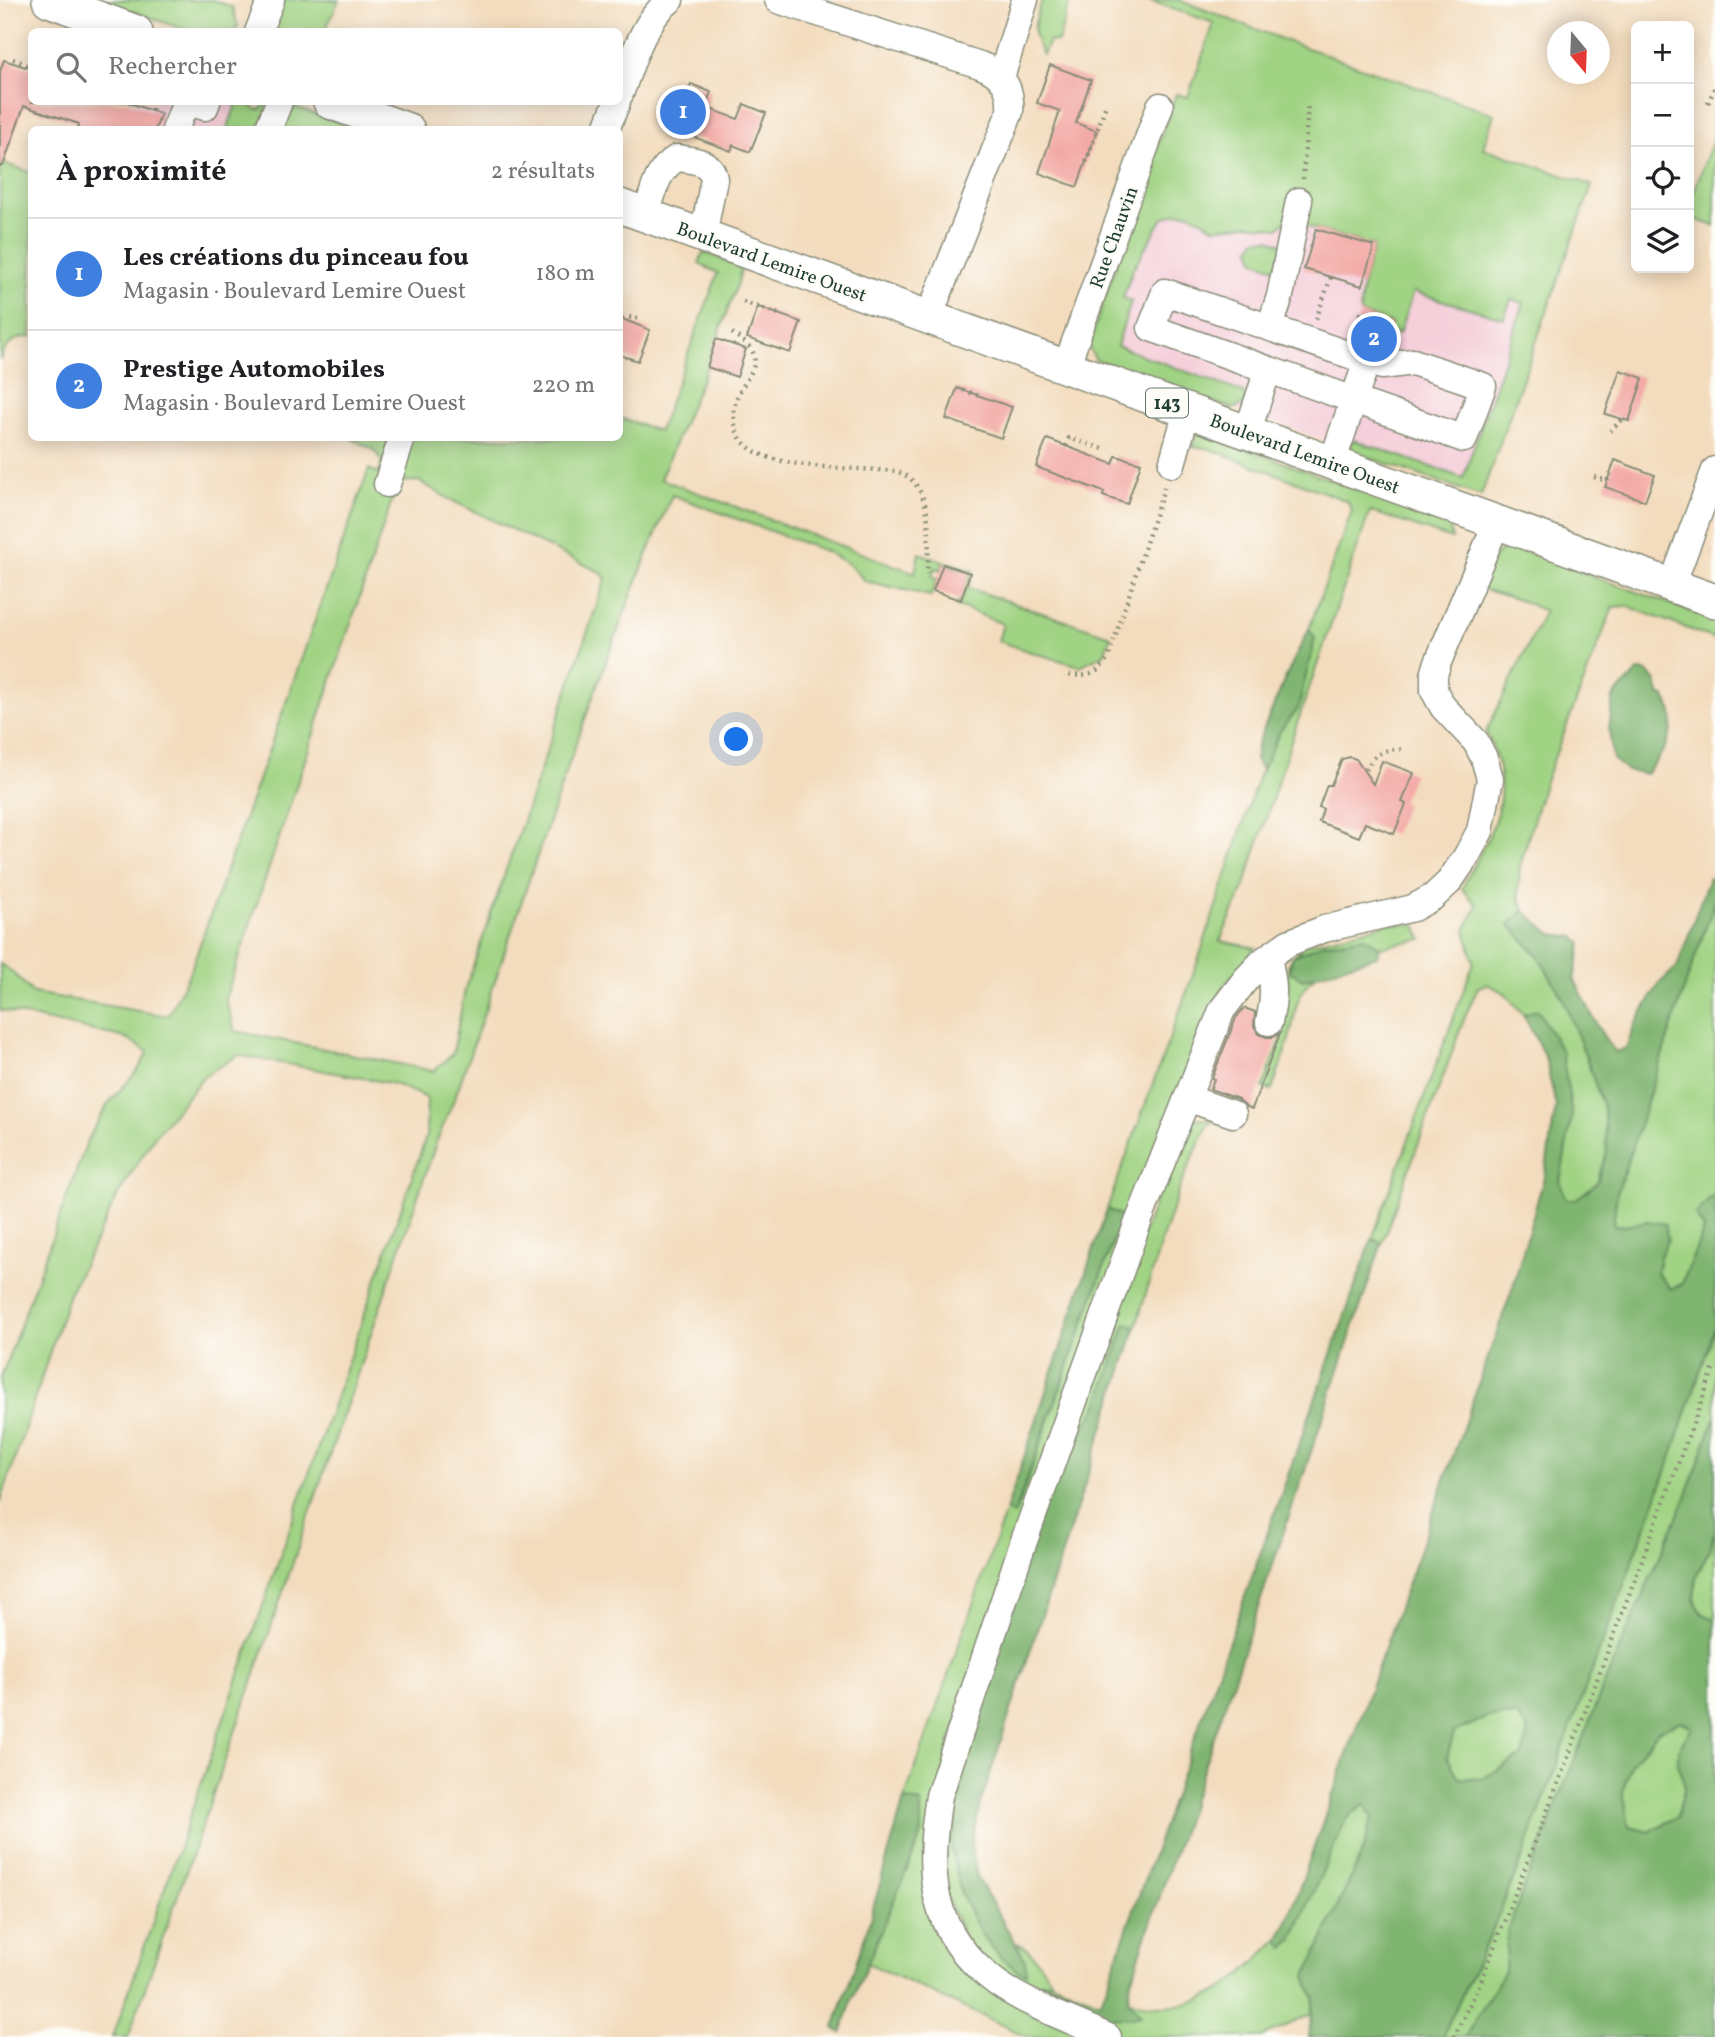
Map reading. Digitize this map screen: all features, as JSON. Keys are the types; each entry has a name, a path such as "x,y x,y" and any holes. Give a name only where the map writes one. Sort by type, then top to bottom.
{"main road":[{"path":"49,0 125,28"},
{"path":"338,105 397,126"},
{"name":"Boulevard Lemire Ouest","path":"633,210 1715,601"}],"street":[{"path":"260,28 271,0"},
{"path":"623,87 650,23 660,8 670,0"},
{"path":"778,0 836,9 992,70 1008,89 1010,111 929,317"},
{"path":"1001,78 1025,0"},
{"path":"270,126 278,105"},
{"path":"608,126 616,105"},
{"name":"Rue Chauvin","path":"1066,367 1160,106"},
{"path":"179,126 196,108"},
{"path":"633,210 660,173 677,158 706,164 713,171 713,179 703,236"},
{"path":"1270,327 1299,201"},
{"path":"1165,292 1270,327 1382,366 1413,362 1483,386 1464,439 1151,328 1165,292"},
{"path":"1332,463 1367,361"},
{"path":"1247,433 1268,370"},
{"path":"1172,464 1187,411"},
{"path":"387,484 401,441"},
{"path":"1672,585 1715,470"},
{"path":"1108,2037 998,1984 967,1958 940,1912 934,1889 933,1831 939,1796 1020,1552 1137,1225 1222,1010 1246,979 1288,943 1307,934 1413,908 1433,897 1449,882 1480,831 1490,779 1485,758 1476,742 1443,707 1434,691 1434,675 1497,522"},
{"path":"1268,958 1274,985 1269,1022"},
{"path":"1187,1098 1233,1114"}],"path":[{"path":"13,59 28,65"},
{"path":"1709,103 1715,88"},
{"path":"1299,201 1308,102"},
{"path":"152,105 152,110"},
{"path":"1086,162 1106,105"},
{"path":"1309,341 1331,276"},
{"path":"743,302 779,314"},
{"path":"623,320 628,317 642,319"},
{"path":"732,333 751,348 755,359 754,366 739,391 733,411 741,440 757,452 773,458 806,464 895,471 907,475 925,504 929,530 927,572 934,572"},
{"path":"963,390 979,396"},
{"path":"1610,431 1623,419"},
{"path":"1066,446 1069,438 1104,449"},
{"path":"1069,674 1085,677 1096,673 1109,656 1172,464"},
{"path":"1594,477 1607,481 1610,473"},
{"path":"1366,770 1371,760 1381,751 1406,750"},
{"path":"1454,2037 1481,1981 1570,1752 1715,1365"}],"shaded area":[{"path":"86,105 251,105 243,126 78,126"},
{"path":"1160,181 1311,194 1305,226 1540,297 1481,496 1095,359"}],"green space":[{"path":"101,0 213,0 232,7 238,26 180,28"},
{"path":"281,0 339,0 326,28 270,28"},
{"path":"1042,0 1070,0 1058,42 1049,41 1043,55 1034,33"},
{"path":"1148,0 1179,0 1494,114 1483,148 1592,185 1481,496 1361,455 1351,450 1350,443 1354,440 1463,478 1524,303 1511,299 1504,318 1413,292 1399,334 1389,331 1391,324 1360,313 1362,286 1374,246 1305,226 1310,194 1292,193 1289,218 1278,228 1249,224 1215,228 1190,213 1177,213 1163,218 1133,269 1123,298 1131,301 1117,346 1244,393 1246,400 1243,405 1233,409 1095,359 1088,346 1176,94 1188,97 1214,23"},
{"path":"236,105 249,105 258,110 262,105 267,105 262,126 228,126"},
{"path":"294,107 349,126 278,126 287,108"},
{"path":"1715,134 1715,226 1694,219 1694,191"},
{"path":"0,162 28,172 28,337 11,343 0,360"},
{"path":"1256,239 1269,239 1283,244 1275,268 1255,261 1251,248"},
{"path":"703,252 741,267 739,279 707,367 660,479 915,573 919,553 973,571 968,588 1111,636 1104,654 1080,666 1034,653 998,641 1003,624 956,605 961,600 969,573 943,564 940,570 935,568 932,577 937,579 931,596 865,581 850,565 825,551 672,495 613,642 559,792 128,2037 113,2037 426,1137 427,1098 395,1084 238,1055 204,1076 154,1137 119,1193 69,1294 0,1504 0,1381 88,1139 108,1104 138,1070 148,1052 126,1038 0,1010 0,964 33,993 168,1016 190,972 369,469 379,474 382,460 373,449 356,441 623,441 623,419 659,431 718,273 699,264","holes":["419,481 449,499 600,572 606,578 465,990 453,1053 434,1071 235,1031 225,999 398,482"]},
{"path":"1197,431 1449,523 1452,539 1370,511 1244,888 1220,941 1256,948 1226,983 1210,1011 946,1754 942,1934 1098,2037 1028,2037 867,1963 921,1836 921,1803 904,1800 1006,1511 1014,1515 1022,1496 1122,1216 1107,1209 1198,961 1258,778 1280,731 1298,708 1315,638 1309,629 1352,510 1347,501 1207,448 1192,447"},
{"path":"1504,548 1526,552 1715,620 1715,639 1627,606 1613,607 1544,784 1520,866 1518,893 1524,911 1509,924 1539,957 1563,999 1585,1054 1604,1110 1607,1152 1597,1183 1575,1200 1564,1199 1560,1181 1572,1114 1538,1010 1523,1014 1505,993 1487,984 1478,987 1466,1014 1382,1243 1372,1239 1474,962 1465,930 1477,905 1462,888 1491,830 1501,794 1496,755 1486,732 1545,611 1479,588 1496,555"},
{"path":"1309,629 1315,638 1298,709 1280,731 1262,770 1255,759 1258,742"},
{"path":"1638,671 1647,672 1656,681 1659,695 1665,697 1672,713 1669,738 1646,774 1628,771 1613,759 1609,730 1613,697"},
{"path":"1709,878 1715,880 1715,901 1617,1193 1613,1225 1625,1226 1646,1221 1665,1224 1668,1240 1660,1256 1657,1273 1671,1289 1682,1284 1704,1229 1695,1214 1715,1194 1715,1327 1671,1458 1522,1858 1491,1933 1442,2037 1309,2037 1314,1998 1306,1976 1364,1849 1372,1817 1365,1804 1346,1819 1292,1940 1284,1948 1278,1939 1286,1926 1512,1290 1545,1174 1556,1106 1545,1057 1523,1014 1538,1010 1562,1052 1572,1114 1560,1181 1565,1199 1575,1200 1597,1183 1607,1152 1604,1110 1563,999 1539,957 1509,924 1524,911 1552,934 1575,937 1582,944 1574,979 1598,1027 1616,1052 1626,1048 1635,1025 1659,984 1677,967","holes":["1516,1715 1529,1730 1522,1756 1482,1779 1459,1778 1447,1757 1454,1732 1488,1717"]},
{"path":"1715,901 1715,1194 1708,1200 1704,1229 1682,1284 1671,1289 1657,1273 1660,1256 1668,1240 1646,1221 1625,1226 1613,1225 1617,1193"},
{"path":"1390,923 1416,925 1422,939 1380,947 1365,937 1323,944 1303,979 1314,977 1300,996 1272,1090 1263,1088 1286,1026 1288,966 1293,956 1304,945"},
{"path":"1365,937 1380,947 1377,956 1303,979 1289,971 1293,956 1323,944"},
{"path":"1196,1118 1215,1121 1208,1124 1181,1184 1136,1327 1126,1324 1097,1407 1054,1476 1182,1128"},
{"path":"1107,1209 1122,1216 1014,1515 1006,1511"},
{"path":"1372,1239 1382,1243 1131,1981 1128,2000 1141,2015 1114,2017 1088,2011 1039,1988 1042,1982 1052,1982 1101,2002"},
{"path":"1126,1323 1136,1327 982,1799 971,1845 977,1877 1025,1960 1026,1974 1002,1959 981,1934 961,1894 951,1846 955,1792 966,1730 1054,1476 1097,1407"},
{"path":"1715,1327 1715,1417 1686,1497 1607,1677 1508,1929 1505,1971 1465,2037 1442,2037 1491,1933 1522,1858 1671,1458"},
{"path":"1715,1417 1715,1531 1696,1577 1694,1599 1703,1614 1715,1619 1715,2037 1465,2037 1505,1971 1508,1929 1607,1677 1686,1497","holes":["1681,1721 1692,1727 1678,1750 1678,1766 1685,1787 1677,1817 1649,1832 1629,1827 1623,1790 1631,1764 1658,1731"]},
{"path":"1715,1531 1715,1619 1703,1614 1694,1599 1696,1577"},
{"path":"1516,1715 1529,1730 1522,1756 1482,1779 1459,1778 1447,1757 1454,1732 1488,1717"},
{"path":"1681,1721 1692,1726 1678,1766 1685,1787 1677,1817 1648,1832 1629,1827 1623,1790 1631,1764 1658,1731"},
{"path":"966,1730 955,1792 951,1846 1025,1960 1016,1943 1032,1954 1052,1982 1042,1982 1040,1988 1140,2015 1128,2000 1174,2006 1194,2002 1229,1984 1278,1939 1284,1947 1292,1940 1346,1819 1365,1804 1372,1817 1364,1849 1306,1976 1314,1998 1312,2014 1262,2037 1117,2037 1034,1995 969,1950 937,1873 940,1823"},
{"path":"904,1800 921,1803 921,1836 841,2033 834,2028 866,1933"}],"building":[{"path":"4,60 28,68 28,105 136,105 161,114 156,126 78,126 79,124 24,106 3,166 0,166 0,71"},
{"path":"1050,65 1091,80 1076,123 1097,131 1077,187 1039,173 1060,111 1037,103"},
{"path":"691,84 711,92 705,107 738,119 744,104 766,113 750,152 733,145 731,151 691,136 694,128 672,119 680,98 685,100"},
{"path":"1316,229 1374,246 1362,286 1304,269"},
{"path":"758,307 801,322 790,353 747,338"},
{"path":"1360,313 1391,324 1383,350 1351,339"},
{"path":"623,319 650,330 638,361 623,356"},
{"path":"716,339 746,349 737,377 707,367"},
{"path":"1620,370 1643,378 1629,421 1605,414"},
{"path":"957,388 1012,407 1001,438 946,419"},
{"path":"1047,439 1113,464 1116,456 1141,463 1127,504 1103,496 1104,492 1036,467"},
{"path":"1615,460 1655,475 1645,501 1605,487"},
{"path":"943,564 970,573 961,600 933,591"},
{"path":"1342,759 1356,759 1373,784 1382,761 1414,773 1402,802 1406,804 1394,834 1365,823 1359,837 1319,822 1323,809 1319,807 1327,785 1331,785"},
{"path":"1244,1008 1255,1012 1254,1026 1259,1034 1273,1037 1280,1033 1252,1109 1238,1099 1210,1089 1236,1018"}],"place":[{"name":"Les créations du pinceau fou","path":"683,112"},
{"name":"Prestige Automobiles","path":"1374,339"}]}
